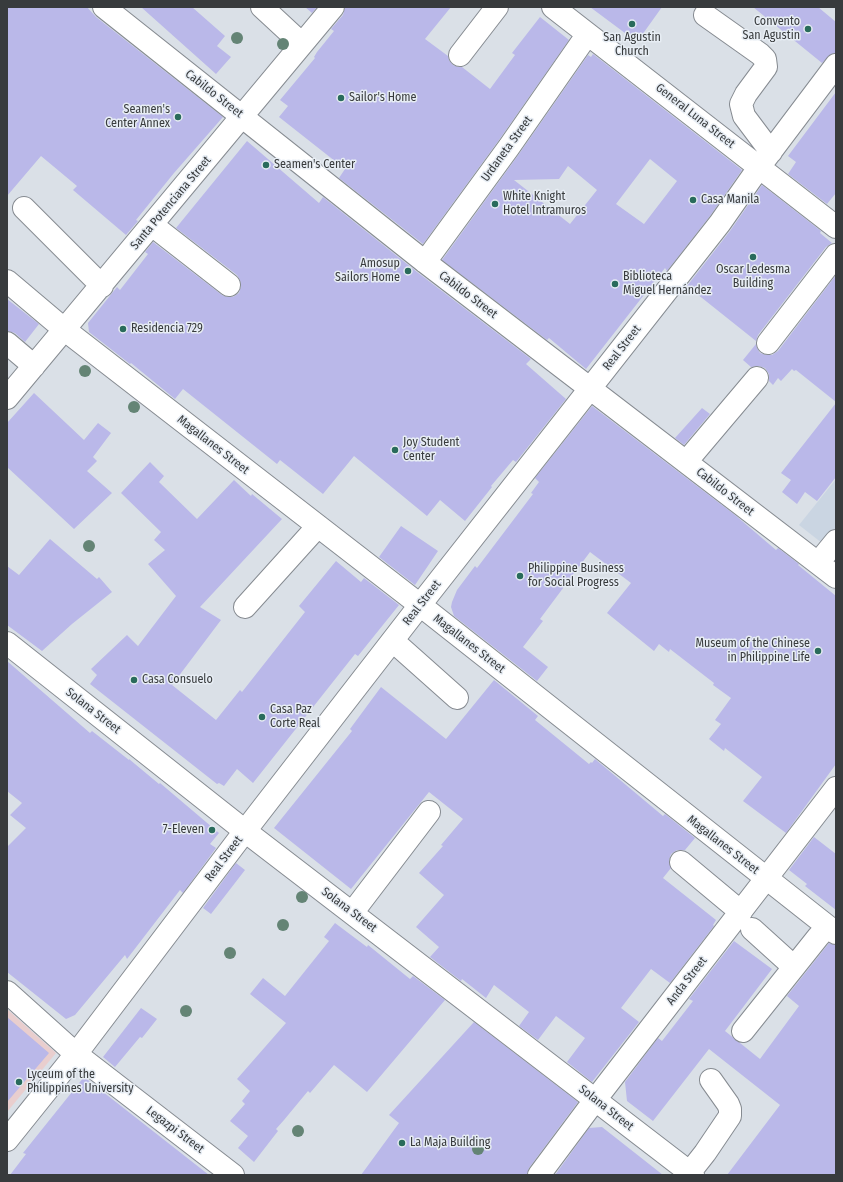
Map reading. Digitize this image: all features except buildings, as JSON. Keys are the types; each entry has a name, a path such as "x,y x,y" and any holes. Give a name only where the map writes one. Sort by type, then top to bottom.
{"street":[{"path":"262,7 302,44"},
{"name":"Santa Potenciana Street","path":"7,398 102,286 333,7"},
{"path":"460,55 498,7"},
{"name":"General Luna Street","path":"552,7 765,159 836,227"},
{"name":"Cabildo Street","path":"118,11 243,116 425,262 836,577"},
{"path":"705,15 765,59 766,67 746,94 741,104 744,116 765,159"},
{"name":"Urdaneta Street","path":"425,262 510,147 588,34"},
{"name":"Real Street","path":"7,1140 76,1054 245,831 720,223 765,159 836,65"},
{"path":"24,208 102,286"},
{"path":"152,225 229,285"},
{"path":"768,343 836,255"},
{"name":"Magallanes Street","path":"7,281 65,330 318,526 832,930"},
{"path":"7,343 34,366"},
{"path":"686,462 757,378"},
{"path":"245,607 318,526"},
{"path":"818,563 836,540"},
{"path":"393,641 457,698"},
{"name":"Solana Street","path":"7,643 245,831 691,1174"},
{"name":"Anda Street","path":"539,1175 595,1100 747,921 766,879 836,788"},
{"path":"352,913 429,812"},
{"path":"681,862 747,921 794,967"},
{"path":"743,1032 794,967 832,930"},
{"name":"Legazpi Street","path":"7,992 76,1054 233,1175"},
{"path":"691,1174 730,1116 728,1104 711,1080"}],"shaded area":[{"path":"836,479 836,554 799,525"},
{"name":"Lyceum of the Philippines University","path":"7,1009 56,1053 7,1112"}],"place":[{"name":"San Agustin Church","path":"632,24"},
{"name":"Convento San Agustin","path":"808,29"},
{"name":"Sailor's Home","path":"341,98"},
{"name":"Seamen's Center Annex","path":"178,117"},
{"name":"Seamen's Center","path":"266,165"},
{"name":"Casa Manila","path":"693,200"},
{"name":"White Knight Hotel Intramuros","path":"495,204"},
{"name":"Oscar Ledesma Building","path":"753,257"},
{"name":"Amosup Sailors Home","path":"408,271"},
{"name":"Biblioteca Miguel Hernández","path":"615,284"},
{"name":"Residencia 729","path":"123,329"},
{"name":"Joy Student Center","path":"395,450"},
{"name":"Philippine Business for Social Progress","path":"520,576"},
{"name":"Museum of the Chinese in Philippine Life","path":"818,651"},
{"name":"Casa Consuelo","path":"134,680"},
{"name":"Casa Paz Corte Real","path":"262,717"},
{"name":"7-Eleven","path":"212,830"},
{"name":"Lyceum of the Philippines University","path":"19,1082"},
{"name":"La Maja Building","path":"402,1143"}]}
